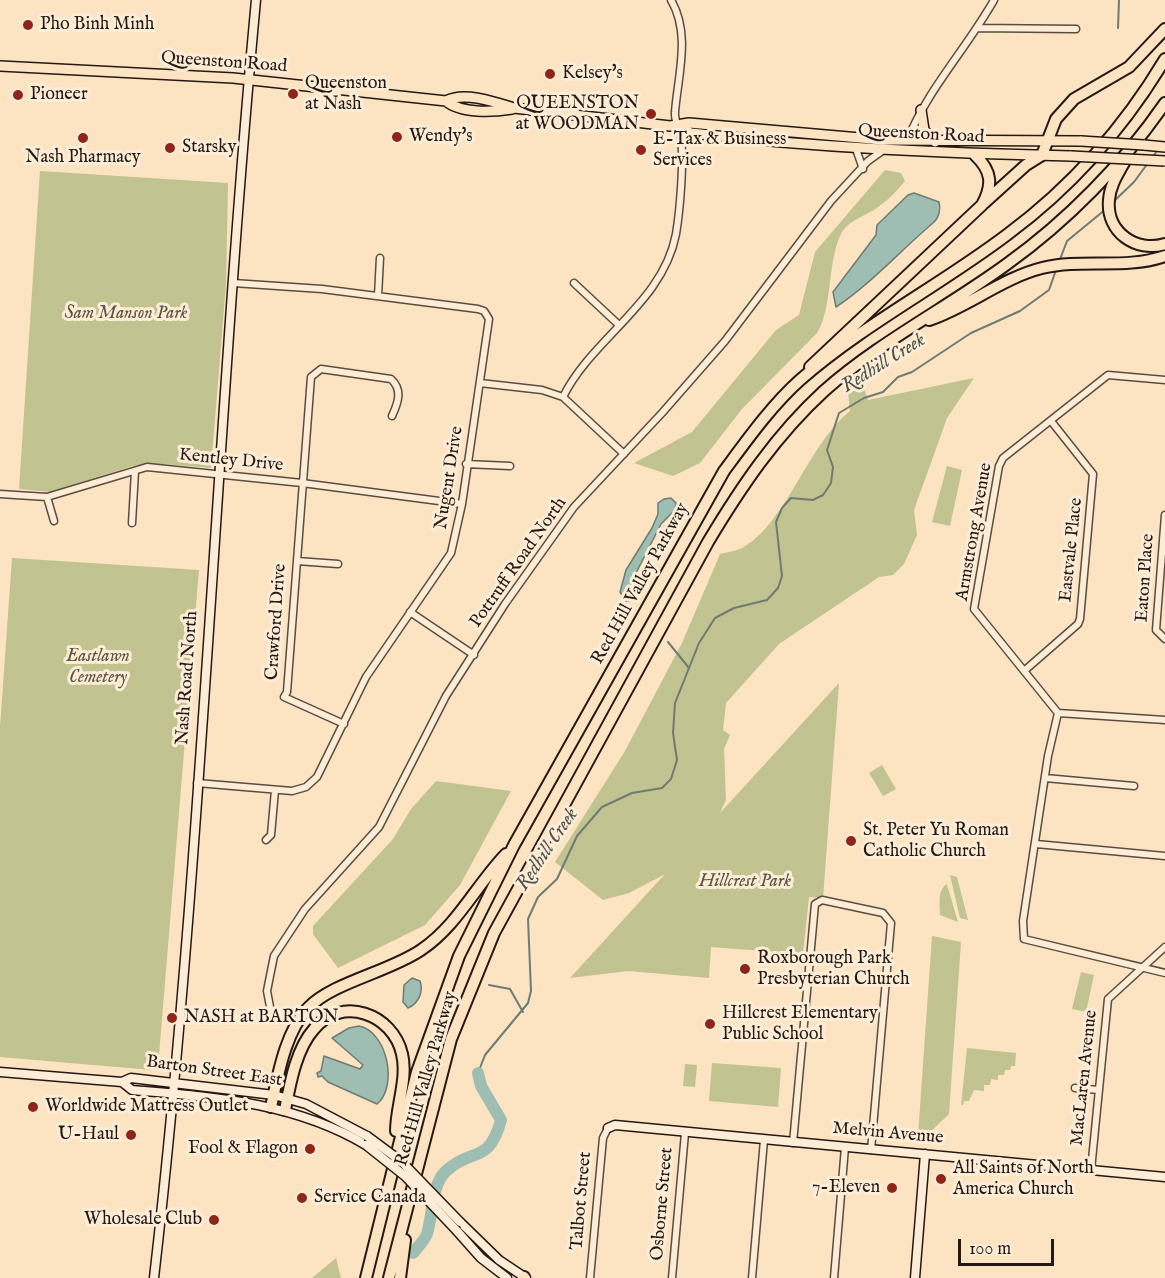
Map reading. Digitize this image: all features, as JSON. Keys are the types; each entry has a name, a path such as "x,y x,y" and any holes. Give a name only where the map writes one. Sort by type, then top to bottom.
{"highway":[{"path":"799,381 818,357 1026,165 1042,155 1056,119 1074,99 1129,67 1165,29"},
{"name":"Red Hill Valley Parkway","path":"366,1278 417,1072 459,956 514,845 724,471 749,437 799,381 855,338 1009,234 1038,210 1105,142 1133,108 1165,59"},
{"name":"Red Hill Valley Parkway","path":"389,1278 451,1039 494,933 708,542 738,492 786,430 832,385 915,325 1007,264 1041,236 1090,192 1136,141 1165,103"},
{"path":"1136,141 1113,182 1109,209 1112,222 1131,242 1146,247 1165,244"},
{"path":"975,155 984,164 990,176 989,189 982,205"},
{"path":"915,325 950,314 999,287 1041,268 1082,263 1146,263 1165,256"},
{"path":"271,1107 291,1038 307,1009 324,996 421,951 456,918 493,867 514,845"},
{"path":"285,1110 296,1064 314,1028 339,1013 359,1011 372,1015 387,1025 402,1052 396,1150"},
{"path":"400,1278 405,1218"}],"main road":[{"name":"Nash Road North","path":"153,1278 176,1082 218,475 256,0"},
{"name":"Queenston Road","path":"0,66 249,80 446,101 453,107 497,112 514,108 678,127 691,133 856,149 1165,161"},
{"path":"921,110 925,134 935,142"},
{"name":"Queenston Road","path":"678,127 689,123 797,135 907,141 1047,140 1165,147"},
{"name":"Barton Street East","path":"0,1072 122,1082 131,1078 176,1082 274,1095 332,1116 367,1136 402,1162 484,1248 524,1278"},
{"name":"Barton Street East","path":"122,1082 132,1090 271,1107 328,1125 366,1145 405,1176 481,1258 507,1278"},
{"name":"Melvin Avenue","path":"608,1128 615,1125 1165,1177"},
{"path":"915,1278 925,1154"}],"street":[{"path":"562,397 574,375 656,283 669,257 676,235 681,138 675,116 682,38 680,22 671,0"},
{"path":"907,141 921,110 978,28 994,0"},
{"path":"978,28 1076,29"},
{"path":"856,149 863,169"},
{"name":"Pottruff Road North","path":"272,1012 267,991 274,956 305,909 379,827 446,696 474,656 505,604 574,507 725,341 831,201 882,150"},
{"path":"378,296 380,258"},
{"name":"Nugent Drive","path":"197,783 275,790 299,789 317,777 366,677 451,553 462,504 466,464 489,319 484,311 378,296 233,283"},
{"path":"574,283 619,325"},
{"name":"Crawford Drive","path":"344,724 284,697 287,692 310,384 314,372 321,369 391,379 397,385 399,392 398,403 392,416"},
{"name":"Armstrong Avenue","path":"1058,713 978,615 974,603 1003,458 1104,377 1111,375 1165,380"},
{"path":"480,383 542,390 562,397 624,454"},
{"name":"Eastvale Place","path":"1024,671 1078,624 1080,619 1094,482 1089,469 1052,421"},
{"path":"466,464 510,466"},
{"name":"Kentley Drive","path":"0,494 47,496 147,468 302,483 462,504"},
{"path":"132,523 135,471"},
{"path":"47,496 54,521"},
{"name":"Eaton Place","path":"1165,515 1156,630 1165,639"},
{"path":"297,561 338,564"},
{"path":"410,612 474,656"},
{"path":"1165,720 1058,713 1045,778 1023,921 1024,939 1165,972"},
{"path":"1045,778 1134,786"},
{"path":"266,840 271,835 275,790"},
{"path":"1036,844 1165,856"},
{"path":"793,1143 815,904 824,900 882,912 889,917 891,923 871,1150"},
{"name":"MacLaren Avenue","path":"1091,1170 1108,999 1165,947"},
{"path":"1075,1088 1099,1090"},
{"name":"Talbot Street","path":"590,1278 603,1138 608,1128"},
{"name":"Osborne Street","path":"672,1278 685,1133"},
{"path":"752,1278 764,1140"},
{"path":"834,1278 845,1147"}],"green space":[{"path":"885,170 901,173 905,181 896,192 853,222 841,234 834,258 826,310 817,333 742,409 700,463 673,476 634,463 692,432 776,330 799,315 815,252"},
{"name":"Sam Manson Park","path":"40,171 228,183 226,284 211,468 163,464 132,466 50,492 19,489"},
{"name":"Hillcrest Park","path":"974,378 947,418 914,510 917,535 904,564 893,575 879,577 779,644 726,703 723,730 730,735 724,749 726,800 720,813 839,683 823,898 809,897 803,954 711,947 709,978 628,971 570,978 665,874 629,893 603,900 555,862 625,751 682,643 720,554 742,548 772,521 822,443 835,425 850,411 848,393 864,388 868,400"},
{"path":"947,466 962,470 950,526 932,522"},
{"name":"Eastlawn Cemetery","path":"12,558 199,570 158,1067 152,1070 0,1057 0,727"},
{"path":"882,765 896,789 883,796 869,773"},
{"path":"436,781 511,791 460,885 425,925 338,968 313,934 313,926 393,839 411,809"},
{"path":"950,875 957,877 968,920 960,918"},
{"path":"947,884 958,922 940,915 940,894"},
{"path":"932,936 961,942 949,1114 925,1137 918,1136"},
{"path":"1081,972 1094,975 1086,1012 1072,1009"},
{"path":"967,1048 1016,1053 1015,1066 1011,1066 1010,1070 1005,1070 1004,1075 998,1075 998,1080 991,1079 990,1085 984,1085 984,1091 974,1090 969,1101 964,1101 961,1105"},
{"path":"712,1063 781,1068 778,1107 709,1101"},
{"path":"685,1064 697,1065 695,1087 683,1086"},
{"path":"336,1258 341,1278 312,1278"}],"water":[{"path":"914,193 939,202 940,210 937,219 874,277 836,307 833,292 876,235 877,225 908,195"},
{"path":"671,498 676,503 675,510 661,524 635,575 634,600 626,601 620,592 626,570 652,528 658,514 658,503"},
{"path":"412,978 420,981 421,993 417,1001 408,1008 403,1002 404,985"},
{"path":"359,1026 369,1030 377,1038 387,1061 387,1085 377,1104 328,1082 322,1076 318,1077 317,1073 321,1071 324,1056 360,1069 363,1065 332,1038 349,1028"}],"waterway":[{"path":"1118,28 1119,0"},
{"name":"Redhill Creek","path":"1152,158 1159,148"},
{"name":"Redhill Creek","path":"1112,203 1134,182 1148,163"},
{"name":"Redhill Creek","path":"1059,262 1067,241 1106,209"},
{"name":"Redhill Creek","path":"478,1073 485,1055 528,1003 531,991 528,919 538,897 557,879 577,836 602,807 632,793 662,788 671,779 677,760 673,733 675,703 699,643 715,618 734,608 767,600 778,588 782,576 776,522 782,508 791,498 813,500 823,495 831,483 833,467 827,450 839,413 864,398 883,392 898,377 912,372 971,333 1020,311 1049,290 1056,270"},
{"path":"668,642 689,668"},
{"path":"489,985 510,989 523,1012"},
{"name":"Redhill Creek","path":"413,1253 427,1234 435,1192 441,1177 455,1164 485,1150 496,1134 501,1120 481,1086 478,1073"}],"place":[{"name":"Pho Binh Minh","path":"28,25"},
{"name":"Kelsey's","path":"550,74"},
{"name":"Queenston at Nash","path":"293,94"},
{"name":"Pioneer","path":"18,95"},
{"name":"QUEENSTON at WOODMAN","path":"651,114"},
{"name":"Wendy's","path":"397,137"},
{"name":"Nash Pharmacy","path":"83,138"},
{"name":"Starsky","path":"170,148"},
{"name":"E-Tax & Business Services","path":"641,150"},
{"name":"St. Peter Yu Roman Catholic Church","path":"851,841"},
{"name":"Roxborough Park Presbyterian Church","path":"745,969"},
{"name":"NASH at BARTON","path":"172,1018"},
{"name":"Hillcrest Elementary Public School","path":"710,1024"},
{"name":"Worldwide Mattress Outlet","path":"33,1107"},
{"name":"U-Haul","path":"131,1135"},
{"name":"Fool & Flagon","path":"310,1149"},
{"name":"All Saints of North America Church","path":"941,1179"},
{"name":"7-Eleven","path":"892,1188"},
{"name":"Service Canada","path":"302,1198"},
{"name":"Wholesale Club","path":"214,1220"}]}
